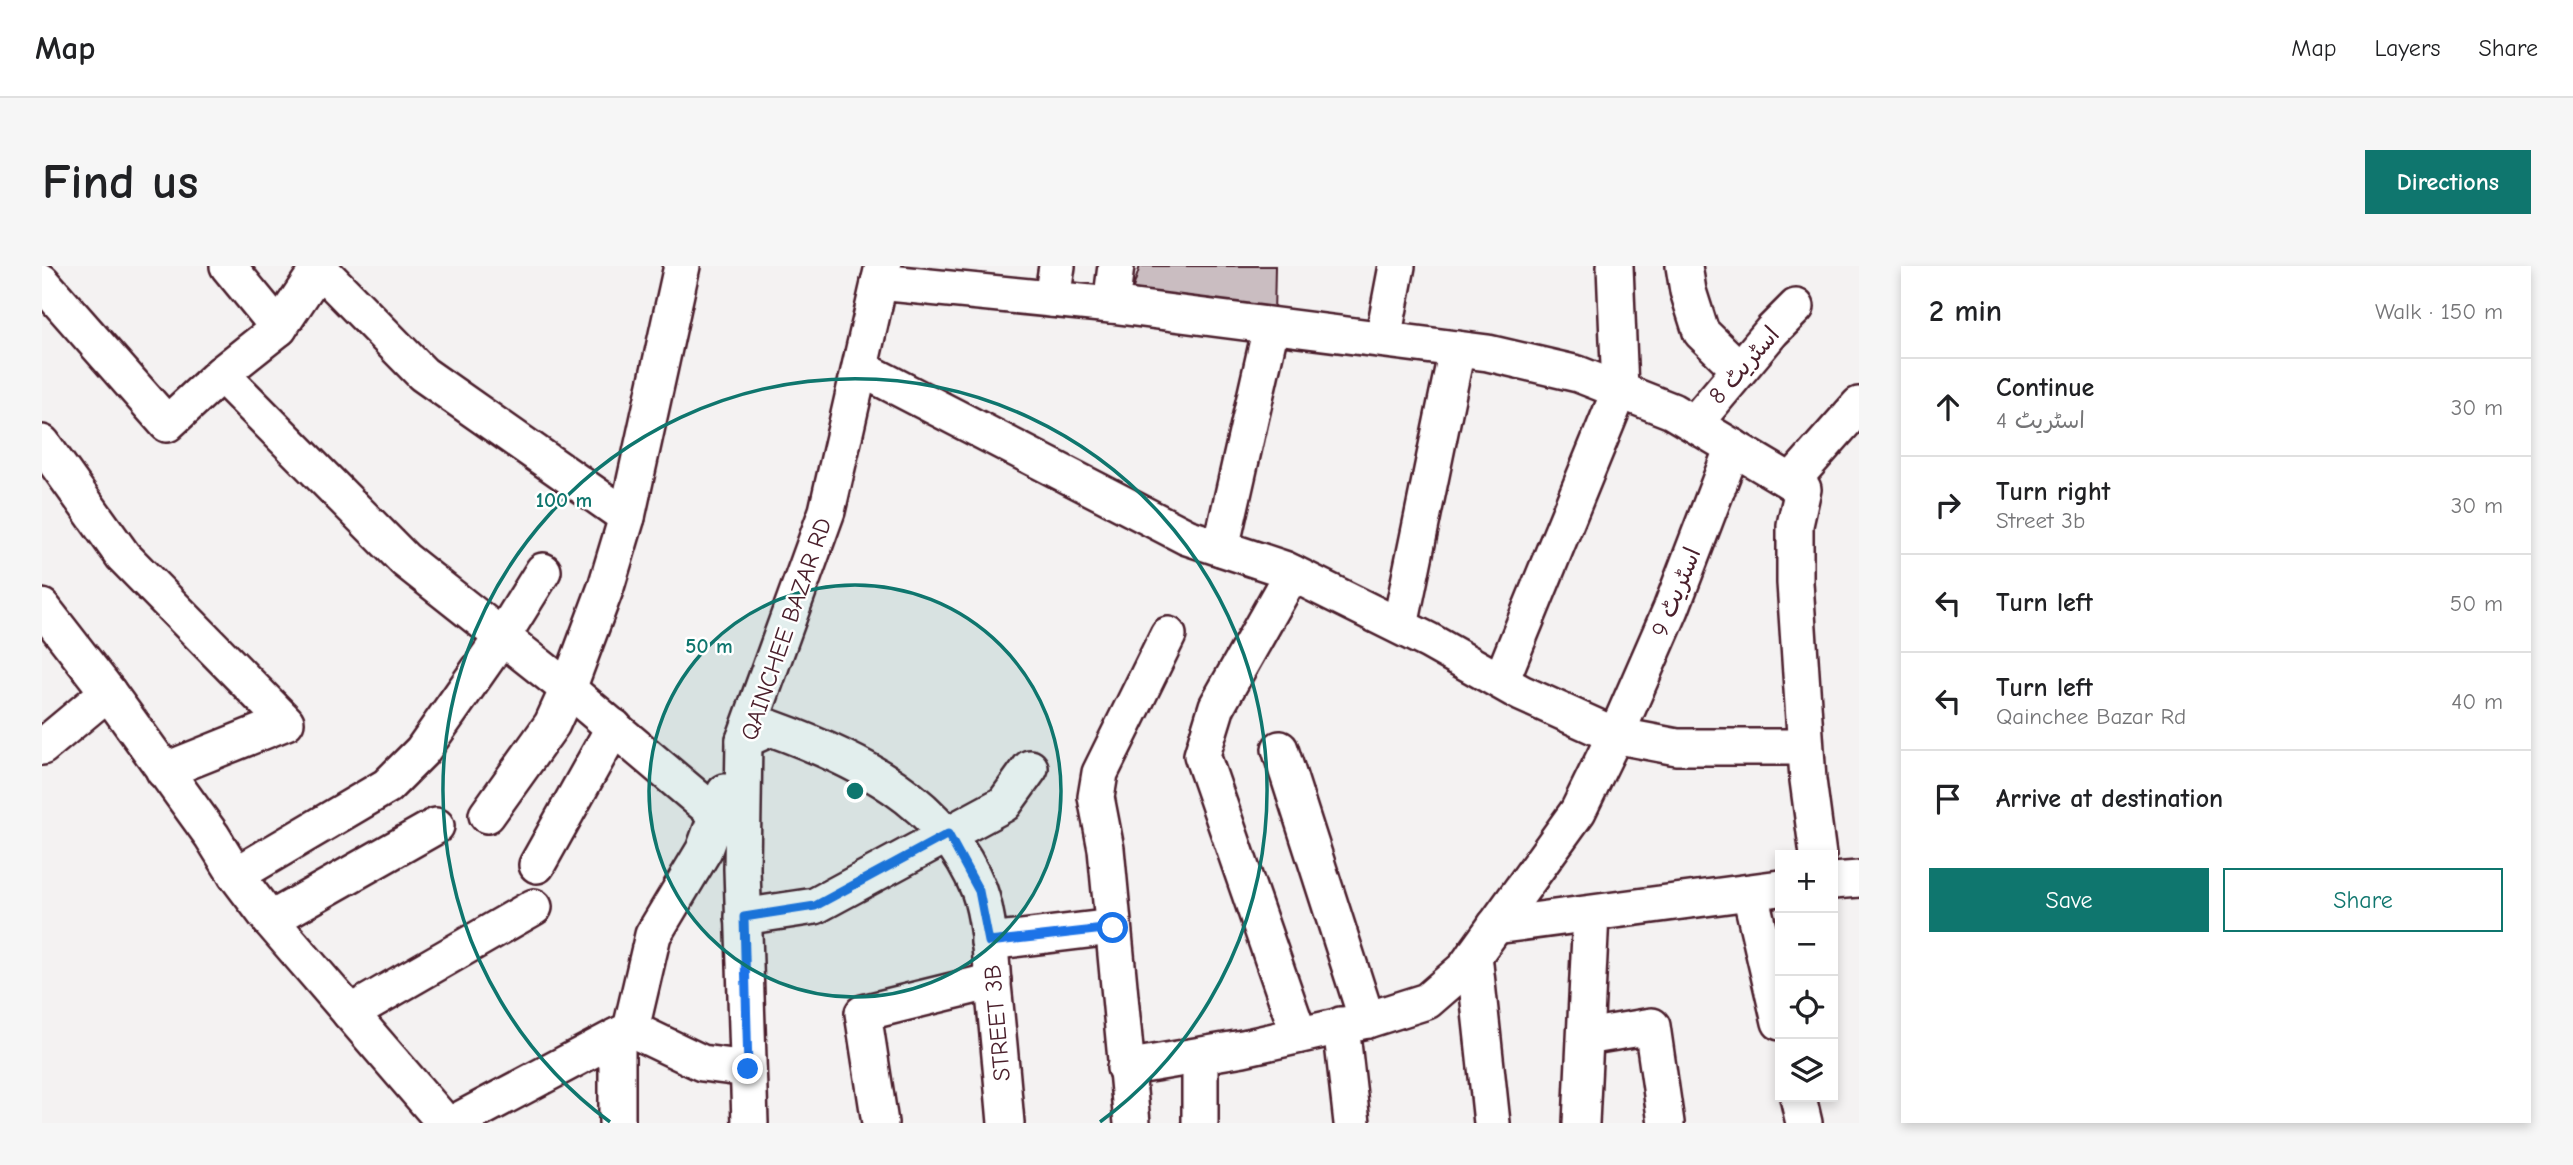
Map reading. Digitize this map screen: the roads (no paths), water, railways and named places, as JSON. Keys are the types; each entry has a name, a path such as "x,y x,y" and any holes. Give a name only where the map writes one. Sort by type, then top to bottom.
{"street":[{"path":"228,266 279,328"},
{"path":"487,815 552,724 606,587 627,517 682,266"},
{"path":"1111,305 1116,266"},
{"path":"1383,340 1397,266"},
{"path":"1501,681 1620,390 1615,266"},
{"path":"1684,266 1688,291 1701,332 1740,369"},
{"path":"42,282 167,424 220,374 279,328 319,267 422,374 627,517"},
{"path":"881,274 1054,283 1111,305 1488,353 1578,374 1672,411 1803,489 1795,525 1795,572 1805,747 1817,850"},
{"name":"QAINCHEE BAZAR RD","path":"750,1123 744,917 744,740 827,511 881,274"},
{"name":"اسٹریٹ 8","path":"1694,424 1796,307"},
{"path":"1221,548 1271,327"},
{"path":"1400,626 1457,349"},
{"path":"860,368 1186,537 1292,573 1400,626 1501,681 1614,735 1676,747 1805,747"},
{"path":"220,374 405,560 568,689 717,815"},
{"path":"1791,482 1859,405"},
{"path":"42,443 123,556 286,722 164,771"},
{"name":"اسٹریٹ 9","path":"1125,1068 1200,1056 1299,1035 1426,1001 1465,968 1578,811 1671,609 1733,447"},
{"path":"236,875 387,786 422,751 502,637 543,571"},
{"path":"1292,573 1217,706 1202,755 1299,1035"},
{"path":"42,607 108,692 270,920 445,1123"},
{"path":"1132,1123 1106,849 1096,797 1100,773 1168,635"},
{"path":"42,747 108,692"},
{"path":"537,865 614,727"},
{"name":"STREET 3B","path":"744,740 771,728 810,742 876,774 933,818 948,834 979,891 989,942 1006,1123"},
{"path":"617,1123 624,1032 653,935 704,850 744,740"},
{"path":"1280,749 1354,1022 1352,1123"},
{"path":"744,917 815,906 1004,804 1030,768"},
{"path":"270,920 436,826"},
{"path":"1838,880 1859,878"},
{"path":"1495,926 1765,891 1775,978"},
{"path":"350,1013 534,907"},
{"path":"1581,1123 1591,914"},
{"path":"989,942 1113,928"},
{"path":"1474,955 1492,1123"},
{"path":"880,1123 863,1013 993,981"},
{"path":"1586,1037 1652,1026 1666,1123"},
{"path":"454,1123 624,1032 702,1063 748,1069"},
{"path":"1200,1056 1200,1123"},
{"path":"1799,1102 1804,1123"}]}
